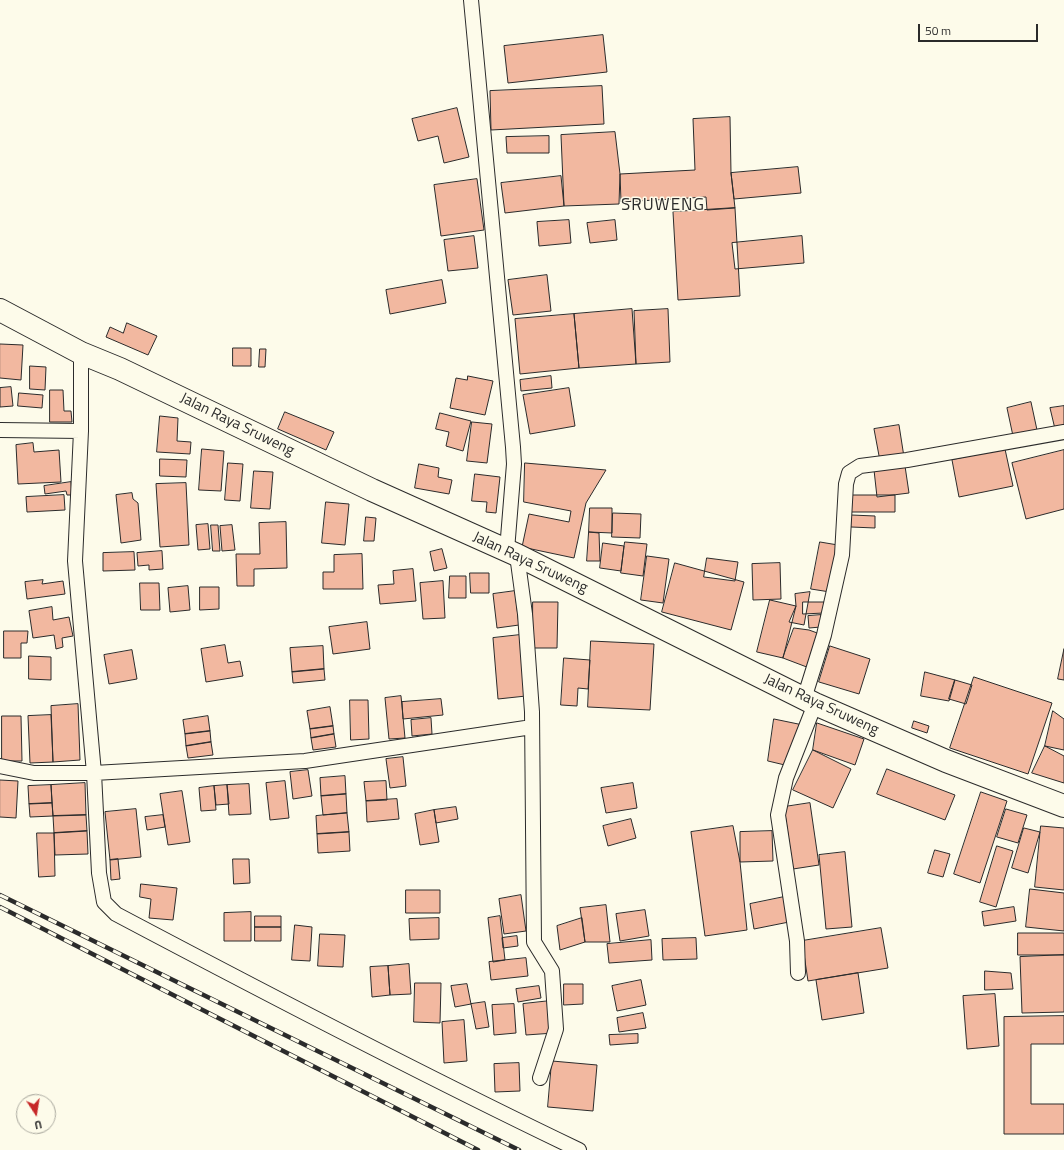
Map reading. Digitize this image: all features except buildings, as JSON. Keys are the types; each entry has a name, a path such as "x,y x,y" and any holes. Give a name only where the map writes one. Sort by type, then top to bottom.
{"highway":[{"name":"Jalan Raya Sruweng","path":"0,310 81,353 120,368 426,515 512,553 809,701 946,761 1064,806"}],"street":[{"path":"471,0 513,447 512,553 525,614 532,726 534,942 552,971 556,1029 540,1078"},
{"path":"81,353 81,430 75,561 94,773 100,873 104,902 116,914 463,1095 579,1150"},
{"path":"0,430 81,430"},
{"path":"798,973 797,941 778,815 786,778 809,701 842,555 846,484 849,473 860,466 915,459 1064,432"},
{"path":"0,766 34,773 94,773 305,761 532,726"}],"railway":[{"path":"0,895 519,1150"},
{"path":"0,907 478,1150"}],"district":[{"name":"SRUWENG","path":"663,206"}]}
